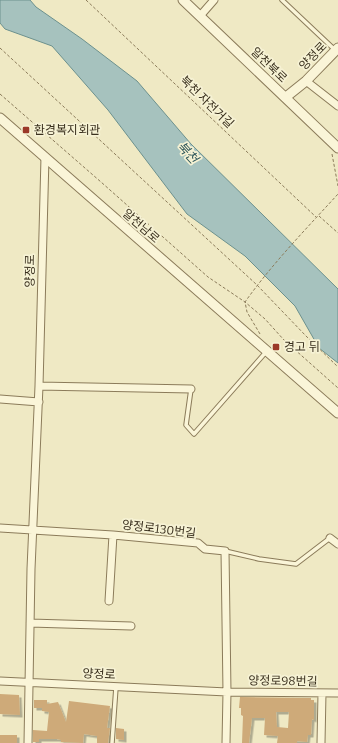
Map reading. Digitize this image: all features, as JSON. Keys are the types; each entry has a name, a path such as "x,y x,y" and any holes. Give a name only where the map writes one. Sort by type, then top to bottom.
{"street":[{"name":"알천북로","path":"183,0 338,148"},
{"path":"200,16 214,0"},
{"name":"양정로","path":"286,97 306,81 337,49"},
{"name":"양정로","path":"306,81 338,106"},
{"name":"알천남로","path":"0,118 266,351 338,412"},
{"name":"양정로","path":"45,158 39,386 32,530 29,682 227,692"},
{"path":"39,386 191,389"},
{"path":"0,399 38,402"},
{"path":"0,528 32,530"},
{"name":"양정로130번길","path":"32,530 113,535 198,543 205,548 225,551"},
{"name":"양정로130번길","path":"110,601 113,535"},
{"path":"330,538 338,544"},
{"path":"225,551 227,692 226,743"},
{"path":"30,623 131,626"},
{"path":"0,681 29,682 28,743"},
{"name":"양정로98번길","path":"227,692 338,693"},
{"path":"321,743 322,693"}],"lane":[{"path":"282,0 337,49"},
{"path":"191,389 186,425 194,434 266,351"},
{"path":"225,551 259,559 296,564 330,538"},
{"path":"112,743 116,687"}],"path":[{"name":"북천 자전거길","path":"86,0 316,217"},
{"path":"0,48 257,285 338,367"},
{"path":"0,94 208,277 245,302 265,319 284,340 338,388"},
{"path":"330,141 338,186"},
{"path":"262,339 247,312 245,302 260,281 338,194"},
{"path":"318,215 338,233"}],"water":[{"name":"북천","path":"0,0 30,0 36,7 82,39 137,81 191,144 338,289 338,363 319,348 295,306 245,256 187,214 108,110 52,46 5,29 0,23"}],"building":[{"path":"0,694 19,695 20,715 0,714"},
{"path":"240,697 311,698 311,700 314,700 314,720 312,719 311,735 308,735 307,742 297,741 297,743 277,743 278,736 264,735 265,718 252,718 249,743 242,743 243,716 241,715 241,708 239,708","holes":["276,712 289,712 288,728 277,727"]},
{"path":"34,700 47,700 47,704 58,702 66,722 69,701 110,706 107,728 110,728 108,743 97,743 97,736 84,734 83,743 61,742 61,740 57,739 39,739 39,742 33,742 33,730 47,731 49,712 42,711 42,708 34,708"},
{"path":"116,728 124,729 124,740 116,739"},
{"path":"0,735 17,735 17,743 0,743"}],"place":[{"name":"환경복지회관","path":"26,130"},
{"name":"경고 뒤","path":"276,347"}]}
